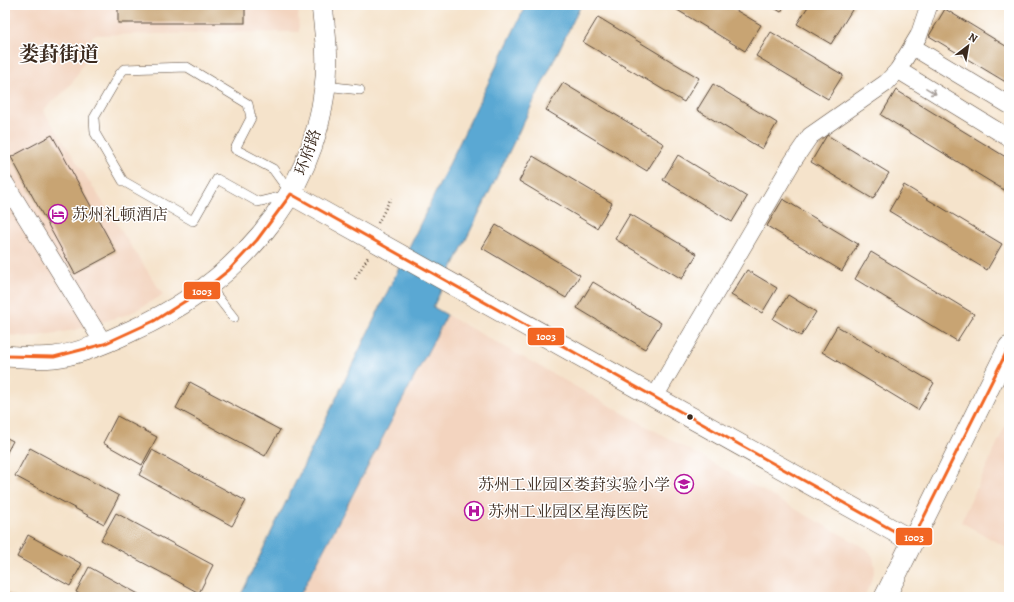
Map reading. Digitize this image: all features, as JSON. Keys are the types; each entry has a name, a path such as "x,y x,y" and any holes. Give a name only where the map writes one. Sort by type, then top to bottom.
{"street":[{"name":"环府路","path":"5,356 54,357 104,344 154,321 209,286 229,270 257,240 291,194 308,155 320,116 326,86 326,53 322,5"},
{"path":"654,398 793,161 810,136 886,83 898,70 912,47 929,5"},
{"path":"912,47 1009,105"},
{"path":"898,70 1009,138"},
{"path":"5,183 104,344"},
{"path":"291,194 912,541"},
{"path":"885,597 1009,347"}],"lane":[{"path":"187,67 248,104 251,118 234,149 273,170 291,194 258,202 217,179 193,221 123,181 95,133 94,118 124,69 187,67"},
{"path":"326,86 360,90"},
{"path":"209,286 234,318"}],"path":[{"path":"356,279 391,198"}],"shaded area":[{"name":"苏州礼顿酒店","path":"5,5 298,5 299,32 93,35 88,55 76,77 65,91 43,110 163,295 129,314 75,330 31,337 5,335"},
{"name":"苏州工业园区星海医院","path":"447,315 867,549 873,557 875,568 872,580 864,597 299,597"},
{"path":"1009,418 1009,549 961,522"}],"water":[{"path":"526,5 581,5 433,307 447,315 299,597 240,597"}],"building":[{"path":"118,5 245,5 245,23 118,23"},
{"path":"669,5 727,5 761,25 745,51"},
{"path":"769,5 785,5 781,12"},
{"path":"809,5 855,5 831,44 797,24"},
{"path":"945,9 1009,48 1009,84 929,36"},
{"path":"598,17 699,78 684,102 583,42"},
{"path":"771,32 843,75 828,99 756,56"},
{"path":"563,83 664,144 647,171 546,110"},
{"path":"713,84 777,123 762,149 697,110"},
{"path":"896,90 1009,159 1009,193 881,115"},
{"path":"52,135 116,252 75,274 11,157"},
{"path":"827,135 889,173 873,199 811,162"},
{"path":"678,155 747,197 732,222 663,180"},
{"path":"533,156 612,203 597,228 519,181"},
{"path":"904,185 1002,244 987,270 889,211"},
{"path":"783,199 858,244 842,271 767,226"},
{"path":"630,214 697,254 682,279 615,239"},
{"path":"496,225 580,275 566,298 482,248"},
{"path":"871,252 974,314 957,341 855,279"},
{"path":"747,270 777,288 762,313 731,295"},
{"path":"593,282 661,323 645,349 577,308"},
{"path":"788,295 816,312 801,336 773,319"},
{"path":"837,326 934,383 918,410 822,352"},
{"path":"190,382 280,430 265,456 176,408"},
{"path":"117,416 157,437 142,465 103,443"},
{"path":"5,437 13,441 5,456"},
{"path":"30,448 119,496 104,524 15,476"},
{"path":"152,450 246,501 232,526 139,475"},
{"path":"116,513 213,565 199,593 101,540"},
{"path":"28,535 82,564 70,586 17,557"},
{"path":"89,567 144,597 85,597 76,592"},
{"path":"5,592 15,597 5,597"}],"transit line":[{"name":"1003","path":"5,356 54,357 104,344 154,321 209,286 229,270 257,240 291,194 912,541 1009,347"}],"place":[{"name":"苏州礼顿酒店","path":"58,214"},
{"name":"苏州工业园区娄葑实验小学","path":"684,484"},
{"name":"苏州工业园区星海医院","path":"474,511"}],"district":[{"name":"娄葑街道","path":"59,54"}]}
